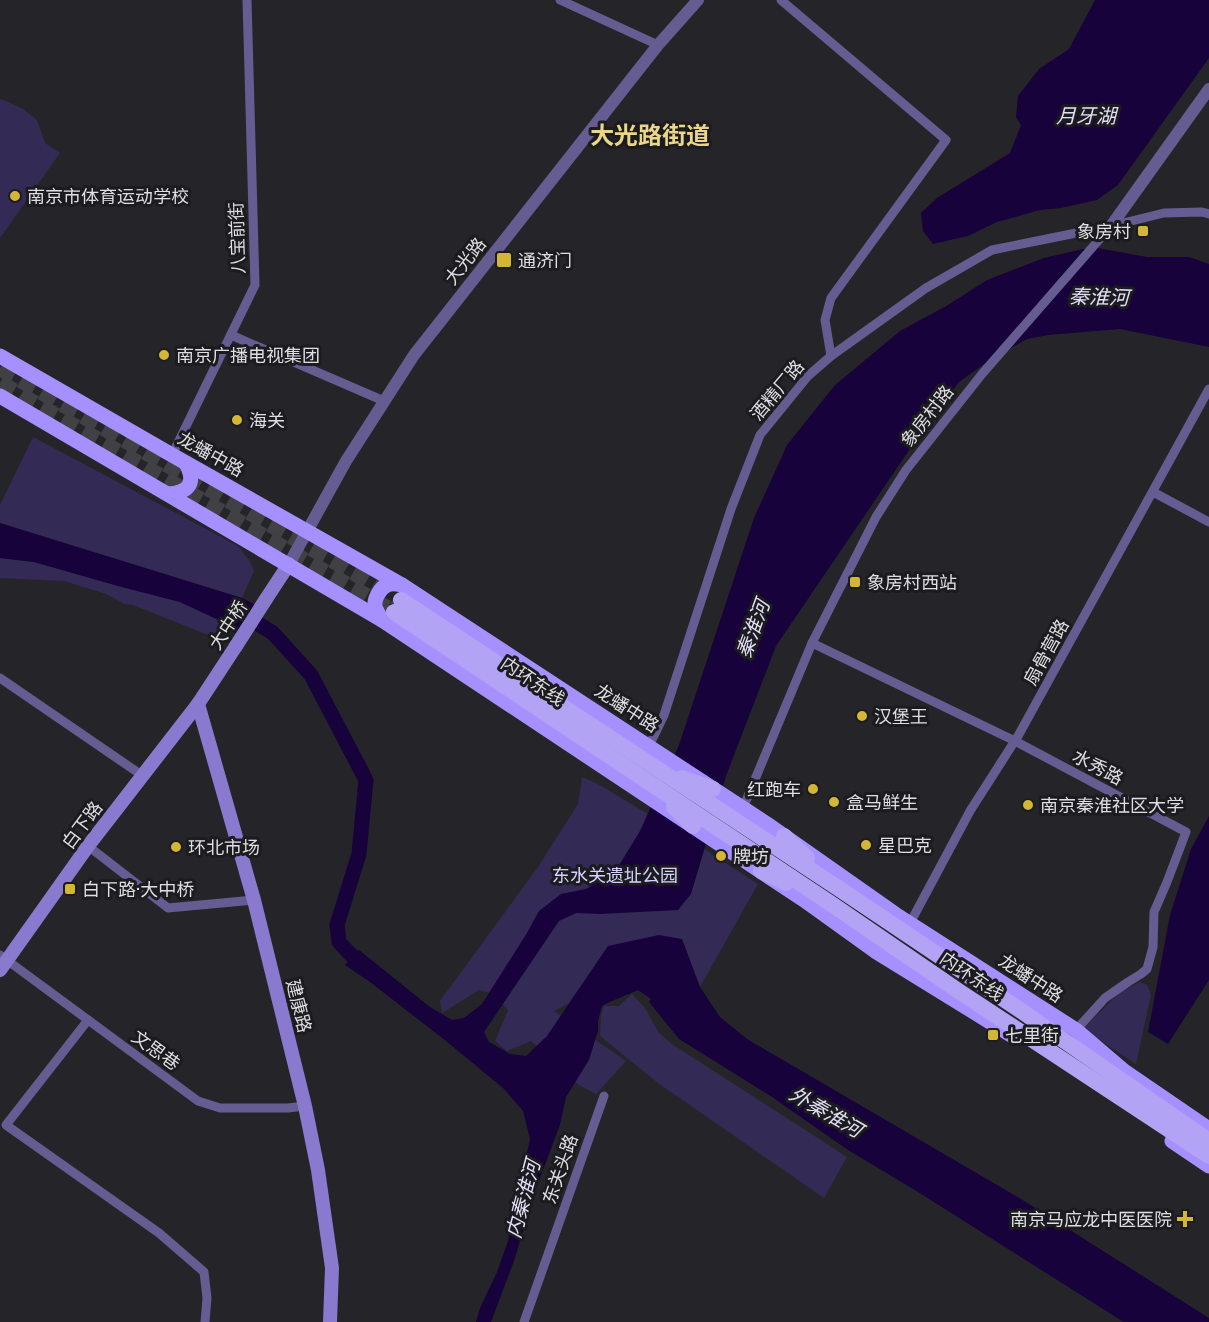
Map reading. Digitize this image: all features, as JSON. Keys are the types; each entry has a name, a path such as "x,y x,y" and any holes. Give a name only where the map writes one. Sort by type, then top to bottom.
{"highway":[{"name":"内环东线","path":"395,604 834,895 973,979 1209,1141"},
{"path":"654,776 713,789"},
{"path":"654,776 693,826"},
{"path":"784,836 834,895"},
{"path":"761,871 834,895"},
{"name":"内环东线","path":"834,895 960,992 1209,1156"}],"main road":[{"name":"龙蟠中路","path":"0,356 308,530 395,604"},
{"name":"龙蟠中路","path":"0,396 289,564 395,604 649,746 654,776"},
{"path":"168,494 179,493 191,482 191,472 186,463"},
{"name":"大中桥","path":"198,704 289,564"},
{"name":"白下路","path":"2,962 198,704"},
{"name":"建康路","path":"198,704 254,900 305,1106 318,1170 332,1268 330,1322"},
{"name":"龙蟠中路","path":"713,789 719,819 761,871 875,951 1016,1038 1209,1166"},
{"name":"龙蟠中路","path":"693,826 719,819 742,808 895,914 1076,1030 1124,1071 1209,1129"}],"street":[{"name":"八宝前街","path":"172,455 255,285 248,0"},
{"path":"561,0 658,45"},
{"name":"大光路","path":"289,564 346,461 414,355 658,45 698,0"},
{"path":"781,0 946,140 831,298 825,320 831,356"},
{"name":"象房村路","path":"742,808 812,643 876,517 906,470 982,374 1111,226 1209,89"},
{"name":"酒精厂路","path":"649,746 664,715 731,509 760,435 808,376 831,356 926,288 992,250 1164,213 1203,212 1209,214"},
{"path":"231,335 384,401"},
{"name":"扇骨营路","path":"910,923 970,811 1015,741 1208,392"},
{"path":"1153,492 1209,522"},
{"name":"水秀路","path":"812,643 1015,741 1186,832 1154,912 1153,947 1147,969 1105,998 1076,1030"},
{"path":"0,678 143,776"},
{"path":"88,846 168,908 254,900"},
{"name":"文思巷","path":"2,962 88,1020 198,1101 220,1108 305,1106"},
{"path":"88,1020 6,1125 159,1233 204,1272 207,1298 205,1322"},
{"name":"东关头路","path":"524,1322 604,1096"}],"green space":[{"name":"南京市体育运动学校","path":"0,99 23,109 37,120 45,143 60,153 0,238"},
{"path":"33,437 238,546 254,571 242,598 0,523 0,505"},
{"path":"0,558 34,562 180,602 227,624 221,640 133,605 125,604 106,594 64,581 0,578"},
{"name":"东水关遗址公园","path":"582,777 598,784 676,831 758,884 700,987 682,939 608,947 569,1003 554,1011 626,1061 596,1094 579,1085 531,1041 507,1051 495,1041 508,1010 494,994 479,990 442,1013 440,1001 538,867 578,804"},
{"path":"1140,982 1147,985 1151,995 1136,1064 1083,1029 1119,993"},
{"path":"632,994 645,1008 659,1033 672,1044 847,1157 824,1198 658,1083 600,1036 604,1006 619,1006"}],"water":[{"name":"月牙湖","path":"1095,0 1209,0 1209,58 1118,185 1097,200 1040,210 997,222 968,236 933,244 923,231 921,213 937,198 1010,153 1021,125 1016,117 1018,96 1039,69 1069,49"},
{"path":"1092,247 1147,257 1189,257 1209,264 1209,347 1120,329 1048,335 1027,339 990,360 959,382 920,434 776,646 726,776 691,894 678,910 576,913 559,921 484,1032 489,1042 510,1054 526,1056 547,1036 608,946 659,935 682,939 700,987 720,1017 747,1039 1021,1199 1209,1318 1209,1322 1122,1321 848,1150 772,1097 679,1039 649,1002 651,999 638,990 602,1006 598,1031 589,1060 566,1097 560,1125 491,1322 476,1322 508,1241 530,1139 523,1111 503,1088 446,1041 345,965 359,950 430,1007 452,1020 464,1018 482,1004 539,911 561,894 586,889 615,872 640,831 679,745 754,518 787,445 835,385 900,331 948,305 987,280 1044,258"},
{"path":"0,523 242,598 261,608 244,633 180,602 34,562 0,558"},
{"path":"1209,816 1209,980 1168,1044 1148,1032 1170,915 1191,849"}],"waterway":[{"path":"242,614 273,633 311,675 366,780 359,854 337,925 339,942 350,954 369,968"}],"tunnel":[{"path":"0,368 401,600"},
{"path":"0,383 394,612"}],"place":[{"name":"南京市体育运动学校","path":"15,196"},
{"name":"象房村","path":"1143,231"},
{"name":"通济门","path":"504,260"},
{"name":"南京广播电视集团","path":"164,355"},
{"name":"海关","path":"237,420"},
{"name":"象房村西站","path":"855,582"},
{"name":"汉堡王","path":"862,716"},
{"name":"红跑车","path":"813,789"},
{"name":"盒马鲜生","path":"834,802"},
{"name":"南京秦淮社区大学","path":"1028,805"},
{"name":"星巴克","path":"866,845"},
{"name":"环北市场","path":"176,847"},
{"name":"牌坊","path":"721,856"},
{"name":"白下路·大中桥","path":"70,889"},
{"name":"七里街","path":"993,1035"},
{"name":"南京马应龙中医医院","path":"1185,1219"}],"district":[{"name":"大光路街道","path":"650,135"}],"water label":[{"name":"秦淮河","path":"1099,297"},
{"name":"秦淮河","path":"753,629"},
{"name":"外秦淮河","path":"826,1112"},
{"name":"内秦淮河","path":"523,1199"}]}
